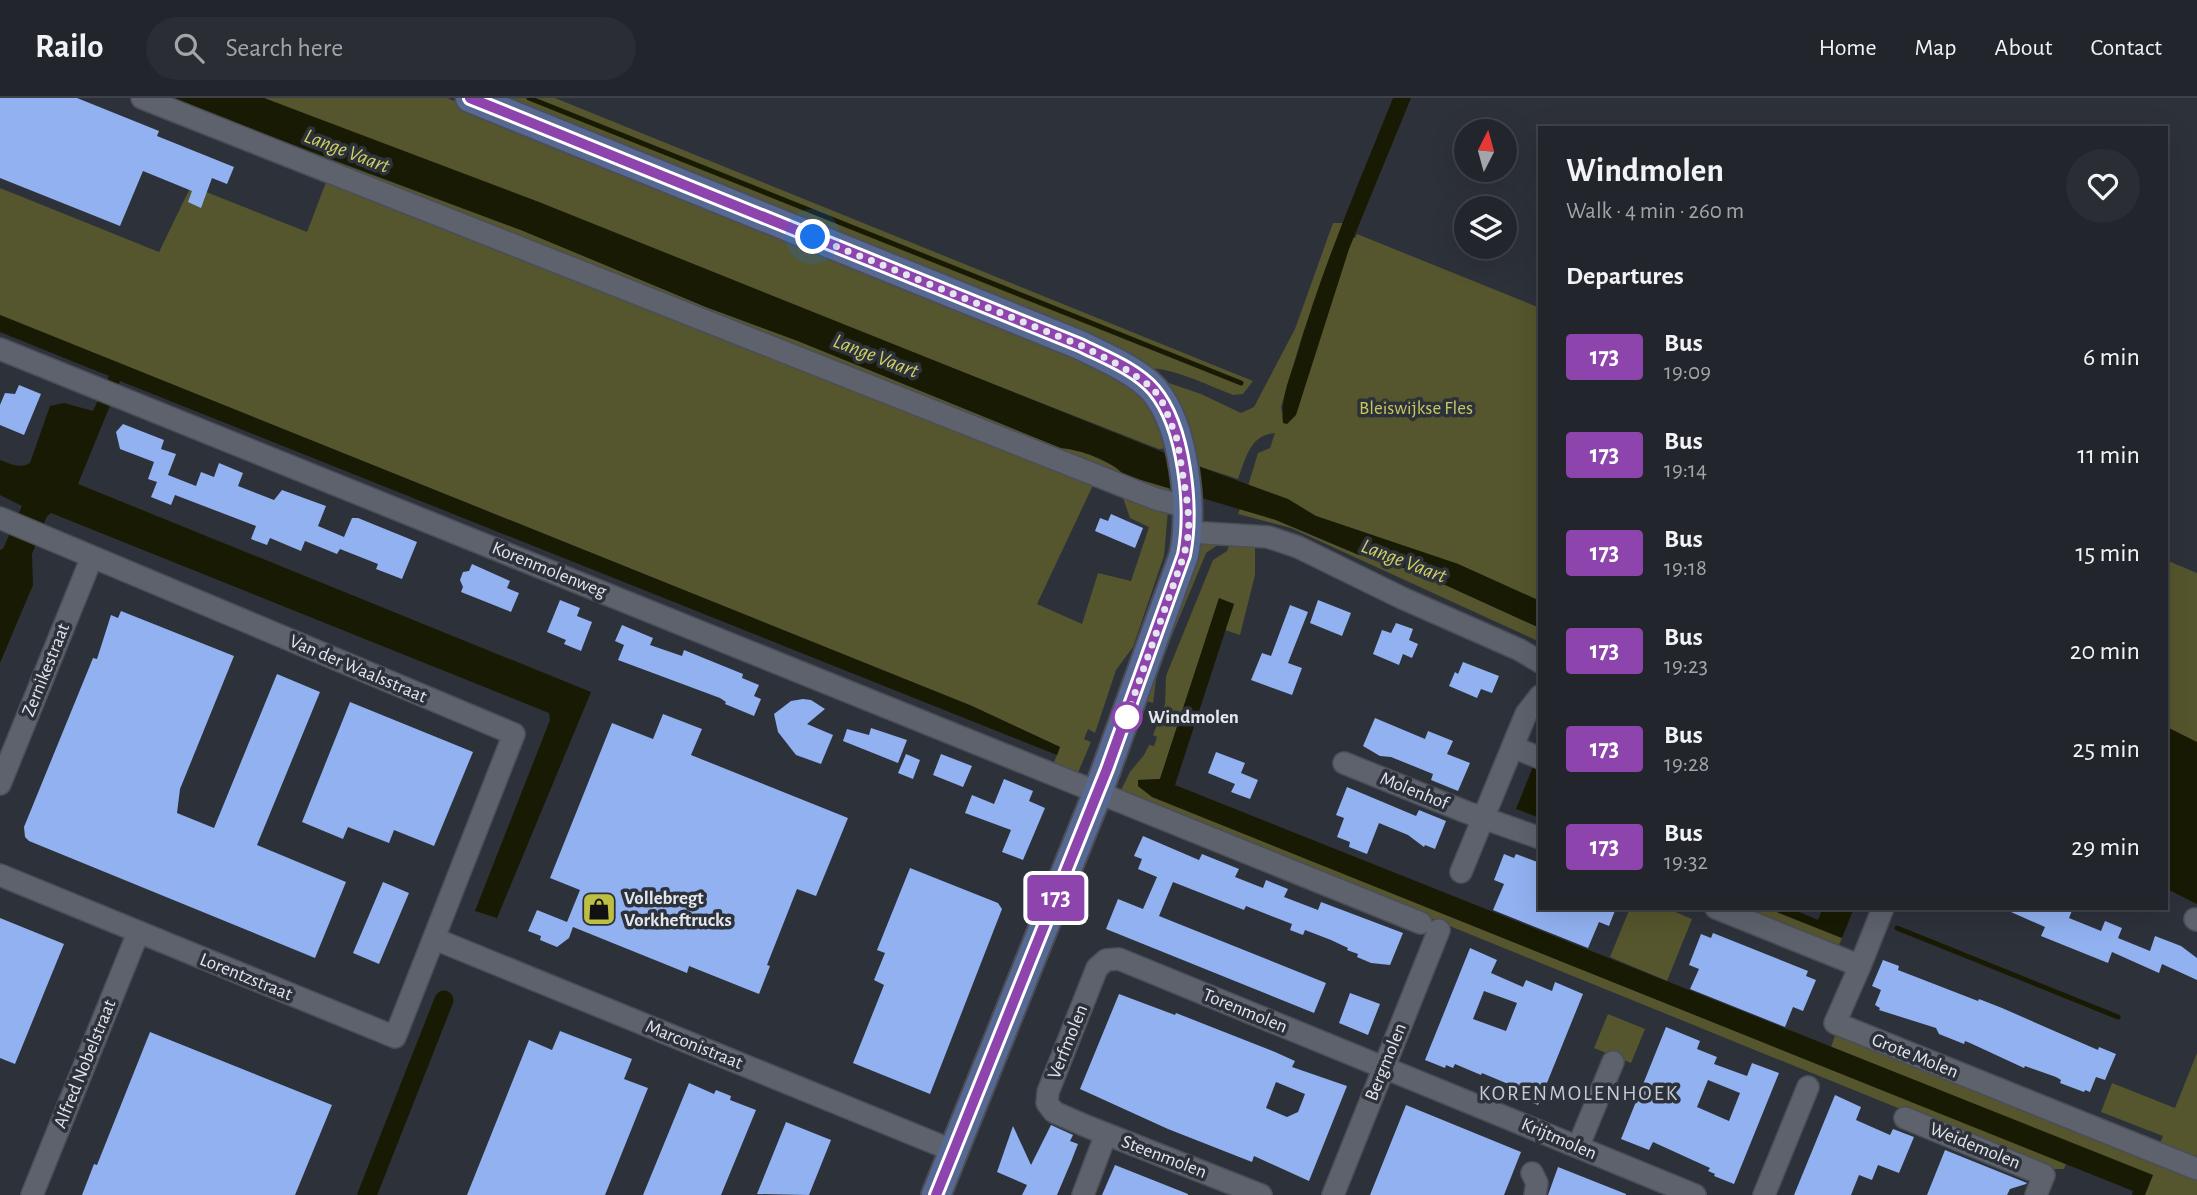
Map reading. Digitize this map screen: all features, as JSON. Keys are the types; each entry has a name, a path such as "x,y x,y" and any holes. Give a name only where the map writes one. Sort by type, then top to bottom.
{"street":[{"path":"142,98 1156,499 1188,520 1268,537 1298,547 1538,661"},
{"path":"470,98 1080,345 1121,366 1153,388 1164,405 1177,439 1188,520 1173,587 1098,792 936,1195"},
{"name":"Korenmolenweg","path":"0,349 1098,792"},
{"name":"Van der Waalsstraat","path":"6,520 514,734 435,939"},
{"name":"Zernikestraat","path":"0,784 92,556"},
{"path":"1461,872 1526,713 1538,698"},
{"path":"1513,747 1538,757"},
{"name":"Molenhof","path":"1344,763 1485,818"},
{"name":"Bergmolen","path":"1098,792 1430,926 1384,1067 1333,1195"},
{"path":"1485,818 1538,837"},
{"name":"Lorentzstraat","path":"0,875 395,1037 435,939"},
{"path":"1721,910 1860,966 1882,910"},
{"name":"Alfred Nobelstraat","path":"32,1195 138,933"},
{"name":"Marconistraat","path":"435,939 954,1151"},
{"name":"Torenmolen","path":"1106,960 1119,959 1384,1067"},
{"name":"Verfmolen","path":"1106,960 1097,968 1048,1092 1047,1103 1054,1112 1106,1134"},
{"name":"Grote Molen","path":"1860,966 1835,1023 2197,1170"},
{"path":"1578,1147 1613,1062"},
{"name":"Krijtmolen","path":"1384,1067 1695,1195"},
{"path":"1763,1195 1808,1087"},
{"name":"Weidemolen","path":"1905,1118 2044,1175 2036,1195"},
{"path":"1083,1195 1106,1134"},
{"name":"Steenmolen","path":"1106,1134 1261,1195"},
{"path":"1532,1173 1537,1182 1535,1195"}],"green space":[{"path":"264,98 447,98 1051,342 1101,367 1137,391 1152,410 1170,448 1159,449"},
{"path":"495,98 555,98 1253,381 1243,394 1233,395 1175,373 1152,368 1142,369"},
{"path":"194,109 521,230 706,307 798,341 1061,448 1080,450 1118,468 1124,475 1169,487 1169,500"},
{"path":"328,177 1095,481 1037,604 1082,624 1098,573 1131,581 1149,527 1130,518 1121,492 1168,511 1164,556 1133,647 1116,670 1095,733 1088,729 1084,739 1091,742 1077,775 1053,765 1060,747 972,706 0,315 0,188 159,252 191,186 307,232"},
{"name":"Bleiswijkse Fles","path":"1333,223 1343,223 1302,336 1281,407 1282,413 1345,235 1355,238 1357,234 1538,307 1538,600 1458,564 1316,516 1248,486 1258,453 1270,448 1275,433 1254,443 1238,479 1195,465 1163,381 1201,394 1241,413 1254,407 1295,329"},
{"path":"1240,509 1276,520 1359,555 1372,556 1430,578 1538,627 1538,641 1291,528 1238,514"},
{"path":"1200,542 1219,544 1206,553 1157,672 1153,703 1143,700"},
{"path":"1230,543 1255,545 1255,575 1240,635 1225,630 1234,604 1219,599 1160,779 1139,780 1138,786 1153,797 2066,1164 2064,1169 2048,1169 1120,792 1149,745 1154,746 1157,737 1153,735 1165,704 1166,676 1213,560 1227,551"},
{"path":"2168,561 2197,573 2197,831 2168,820"},
{"path":"1629,910 1671,910 1692,919 1667,981 1610,957"},
{"path":"1740,910 1772,910 1842,938 1837,950"},
{"path":"1608,1014 1645,1029 1631,1063 1594,1048"},
{"path":"1836,1033 2153,1160 2163,1136 2101,1112 2112,1083 2175,1108 2197,1053 2197,1195 2140,1195 2148,1174 1831,1047"}],"water":[{"name":"Lange Vaart","path":"169,98 264,98 539,202 1195,465 1288,499 1316,516 1458,564 1538,600 1538,627 1430,578 1372,556 1359,555 1276,520 1124,475 1111,464 1095,457 1061,448 798,341 706,307 521,230"},
{"path":"1393,98 1411,98 1349,249 1296,415 1287,424 1283,423 1286,388 1318,290"},
{"path":"0,315 972,706 1060,747 1057,755 120,381 78,484 591,692 497,918 475,911 550,720 549,713 51,513 47,516 32,554 33,585 0,663 0,550 3,549 22,506 0,495 0,460 19,466 30,463 50,406 64,403 93,411 109,376 0,332"},
{"path":"1219,598 1234,604 1175,785 2153,1175 2145,1195 2132,1195 2133,1191 1152,797 1138,786 1138,780 1160,779"},
{"path":"2168,728 2197,742 2197,904 2168,890"},
{"path":"1534,764 1538,766 1538,817 1516,809"},
{"path":"1772,910 1795,910 1818,920 1822,910 1853,910 1842,938"}],"building":[{"path":"0,98 77,98 159,131 157,136 234,167 227,184 212,178 201,208 188,202 192,191 143,171 120,226 0,178"},
{"path":"19,385 41,394 24,435 0,425 0,405 5,393 15,394"},
{"path":"123,424 164,440 161,449 176,454 168,475 196,486 201,472 214,477 219,463 243,473 238,486 274,500 282,490 326,506 318,526 344,537 352,518 358,518 417,542 402,579 376,569 378,564 340,549 337,554 305,541 301,551 270,538 267,545 251,539 256,526 175,495 171,505 151,497 157,482 148,479 154,462 120,449 116,432"},
{"path":"1111,514 1143,528 1135,548 1095,531 1100,518 1108,521"},
{"path":"472,564 510,581 507,588 519,593 511,612 461,592 463,587 460,580 463,572 469,571"},
{"path":"560,600 580,608 577,616 592,622 581,651 564,644 566,640 547,632"},
{"path":"1318,600 1351,613 1342,636 1310,623"},
{"path":"1290,605 1308,612 1288,663 1302,668 1292,695 1251,680 1262,653 1271,656"},
{"path":"121,611 234,656 180,789 177,813 214,828 277,674 320,692 257,845 346,882 315,958 29,841 25,837 24,827 93,658 97,659 111,615 118,618"},
{"path":"1396,623 1413,629 1409,640 1418,644 1412,658 1403,654 1399,665 1373,654 1382,630 1391,633"},
{"path":"622,625 653,638 650,645 682,656 684,650 743,674 742,678 759,685 754,696 761,699 754,716 725,704 720,698 618,660 624,645 615,641"},
{"path":"1463,662 1499,676 1492,693 1481,689 1477,698 1449,686"},
{"path":"811,700 825,709 807,724 833,735 821,764 796,755 778,732 774,714 791,701"},
{"path":"350,702 473,752 434,846 394,830 389,843 348,827 343,839 302,822"},
{"path":"663,714 702,729 691,755 848,818 816,896 797,889 767,965 770,966 759,994 689,966 687,973 573,927 569,938 557,947 528,931 537,910 567,922 580,890 550,878 612,723 653,739"},
{"path":"1375,718 1425,739 1428,731 1453,741 1447,754 1470,763 1458,791 1431,780 1433,774 1391,757 1380,756 1363,746"},
{"path":"871,728 907,740 898,763 843,741 847,729 869,735"},
{"path":"1216,752 1245,763 1241,773 1258,780 1250,799 1231,792 1235,784 1208,773"},
{"path":"906,754 920,760 913,779 898,773"},
{"path":"941,754 972,766 963,787 933,775"},
{"path":"1004,779 1033,791 1029,801 1045,808 1023,860 1002,852 1011,830 965,813 972,795 994,804"},
{"path":"1347,787 1416,816 1419,810 1446,821 1435,849 1425,845 1424,847 1408,835 1379,823 1367,854 1349,847 1350,842 1337,837 1344,818 1336,815"},
{"path":"1143,836 1199,860 1202,854 1239,869 1235,877 1263,888 1266,880 1288,889 1284,897 1318,910 1321,902 1403,933 1390,965 1371,963 1331,940 1305,930 1303,935 1290,930 1292,924 1246,906 1244,910 1173,882 1159,916 1326,983 1314,1013 1106,929 1118,899 1143,909 1157,877 1138,869 1142,859 1134,856"},
{"path":"1504,854 1514,858 1516,854 1538,862 1538,910 1615,910 1609,926 1599,922 1588,948 1493,910 1504,884 1494,880"},
{"path":"910,868 998,903 1002,909 930,1094 853,1063 884,985 874,980 885,953 877,950"},
{"path":"383,882 409,893 379,964 353,953"},
{"path":"2007,910 2072,910 2069,918 2101,931 2105,921 2122,928 2118,938 2150,951 2155,936 2181,946 2197,958 2197,980 2162,964 2159,973 2112,952 2108,963 2041,936 2045,927"},
{"path":"0,918 64,944 15,1064 0,1058"},
{"path":"1713,933 1808,971 1806,976 1816,980 1803,1011 1793,1007 1785,1027 1690,989 1699,969 1689,965 1701,934 1711,938"},
{"path":"1470,948 1497,960 1491,973 1523,987 1526,980 1552,991 1555,982 1583,994 1538,1105 1510,1094 1513,1086 1482,1073 1481,1075 1455,1064 1453,1068 1446,1065 1445,1068 1425,1060","holes":["1484,991 1517,1003 1506,1031 1473,1019"]},
{"path":"1883,960 1899,966 1898,970 2002,1008 2098,1050 2099,1047 2116,1054 2105,1080 2096,1077 2090,1092 2084,1092 2060,1083 2061,1080 2056,1077 2025,1066 2024,1068 1965,1041 1964,1044 1939,1034 1936,1028 1879,1010 1875,1005 1881,990 1872,986"},
{"path":"1350,993 1380,1004 1368,1035 1339,1023"},
{"path":"1119,994 1275,1052 1295,1061 1292,1067 1347,1086 1309,1181 1254,1156 1252,1162 1168,1129 1080,1089","holes":["1276,1082 1305,1094 1298,1112 1287,1117 1266,1108"]},
{"path":"1666,1027 1700,1041 1697,1049 1717,1057 1714,1064 1747,1076 1752,1063 1779,1073 1734,1184 1714,1176 1715,1174 1708,1171 1710,1168 1653,1142 1649,1150 1621,1139","holes":["1708,1080 1740,1093 1729,1121 1697,1107"]},
{"path":"560,1031 632,1059 624,1079 648,1088 605,1195 467,1195 529,1040 552,1050"},
{"path":"150,1032 332,1105 295,1195 82,1195 94,1164 97,1165"},
{"path":"689,1083 714,1094 716,1090 731,1096 730,1100 756,1110 721,1195 643,1195"},
{"path":"1835,1095 1861,1107 1856,1120 1890,1135 1893,1129 1914,1137 1899,1173 1878,1165 1872,1180 1859,1175 1851,1195 1794,1195"},
{"path":"1406,1105 1521,1152 1504,1195 1370,1195"},
{"path":"786,1122 831,1140 809,1195 757,1194"},
{"path":"1051,1125 1073,1135 1070,1141 1078,1144 1071,1162 1057,1195 1022,1195 1027,1185 997,1172 1013,1126 1031,1165"},
{"path":"1945,1150 2027,1183 2010,1189 2007,1195 1927,1195"},
{"path":"1115,1165 1188,1194 1188,1195 1102,1195"},
{"path":"1558,1167 1626,1194 1626,1195 1548,1195"}],"waterway":[{"path":"529,98 1241,383"},
{"path":"1897,928 2118,1017"},
{"path":"367,1195 444,1000"}],"bus line":[{"name":"173","path":"470,98 1080,345 1121,366 1153,388 1164,405 1177,439 1184,475 1189,532 1184,555 1107,769 936,1195"}],"place":[{"name":"Windmolen","path":"1127,717"},
{"name":"Vollebregt Vorkheftrucks","path":"599,909"}],"district":[{"name":"KORENMOLENHOEK","path":"1579,1093"}],"route":[{"path":"813,237 1080,345 1121,366 1153,388 1164,405 1177,439 1184,475 1189,532 1184,555 1124,724 1127,717"}]}
